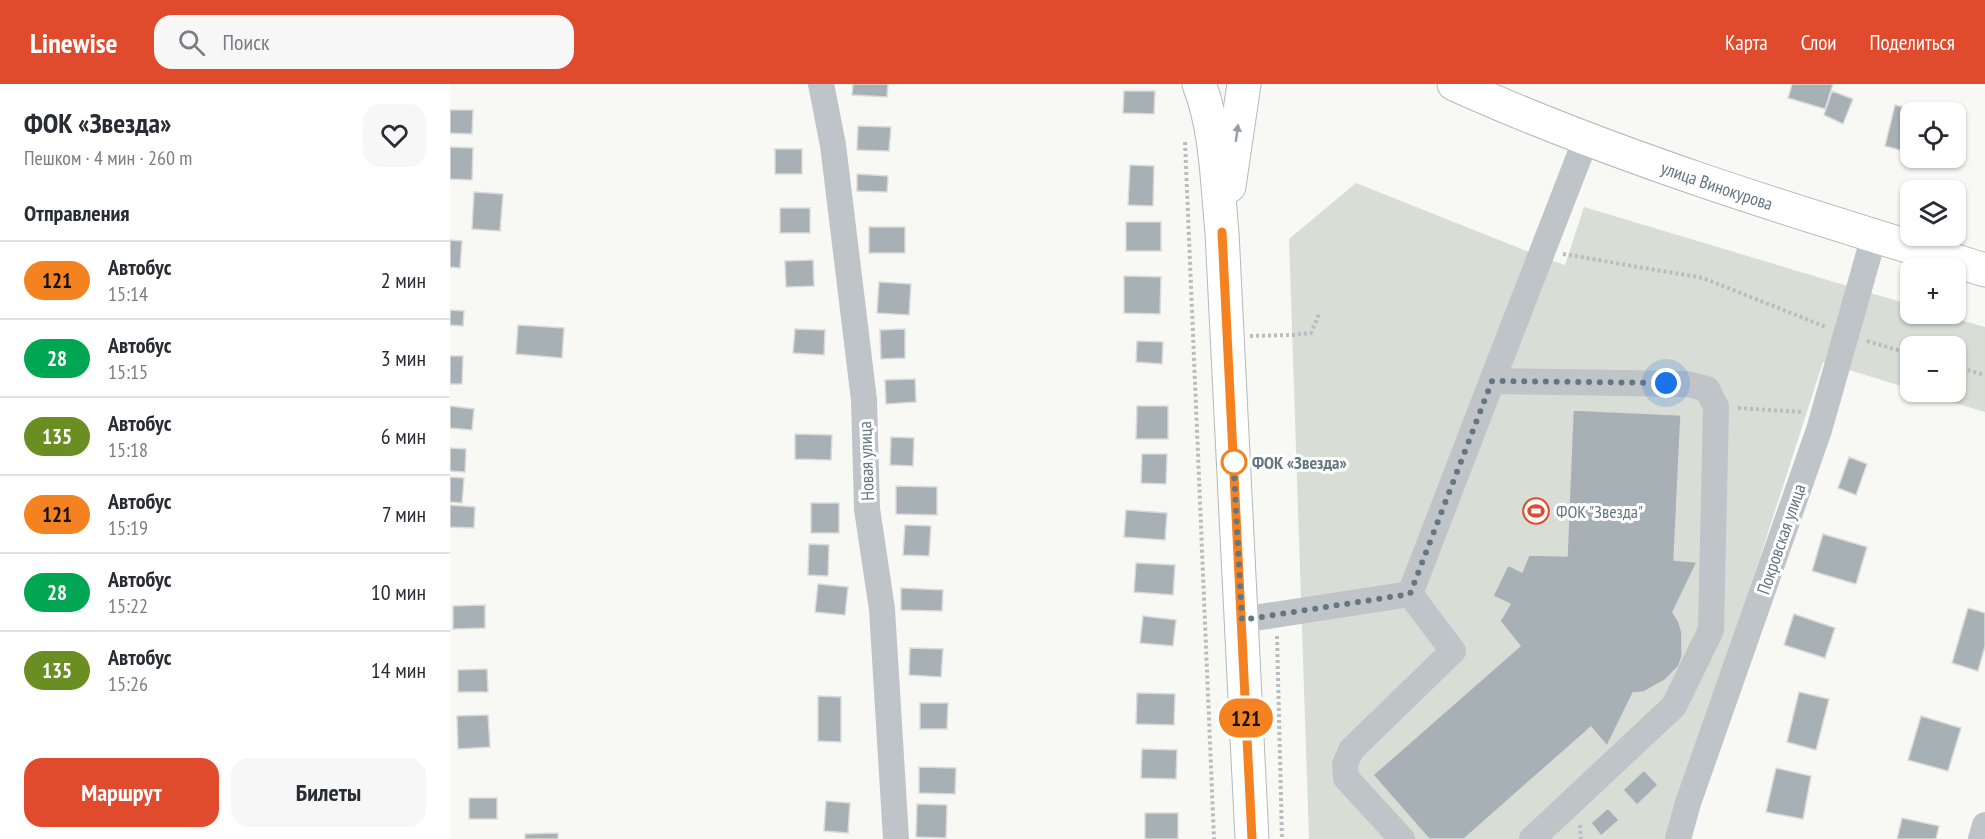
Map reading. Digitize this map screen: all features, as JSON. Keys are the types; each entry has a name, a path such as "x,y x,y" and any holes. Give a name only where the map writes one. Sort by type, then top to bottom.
{"main road":[{"path":"1199,84 1212,137 1222,232 1252,839"},
{"path":"1222,232 1244,84"},
{"name":"улица Винокурова","path":"1454,84 1587,139 1731,190 1985,270"}],"street":[{"name":"Новая улица","path":"821,84 833,145 864,400 867,509 882,609 896,839"},
{"path":"1410,594 1587,139"},
{"name":"Покровская улица","path":"1678,839 1692,792 1824,413 1874,236"},
{"path":"1492,381 1688,384 1707,389 1716,407 1711,630 1674,706 1532,839"},
{"path":"1242,620 1410,594"},
{"path":"1402,839 1346,778 1345,764 1351,750 1453,651 1410,594"},
{"path":"1981,839 1985,825"}],"path":[{"path":"1184,131 1214,839"},
{"path":"1545,249 1569,256 1703,278 1846,336 1900,351"},
{"path":"1227,336 1292,336 1311,333 1320,312"},
{"path":"1966,370 1985,375"},
{"path":"1716,407 1824,413"},
{"path":"1277,614 1282,839"}],"shaded area":[{"name":"ФОК \"Звезда\"","path":"1356,183 1565,265 1584,207 1900,302 1900,324 1966,324 1966,322 1985,327 1985,412 1952,402 1966,402 1966,336 1900,336 1900,386 1823,362 1669,839 1309,839 1289,239"}],"building":[{"path":"853,84 888,84 887,97 852,95"},
{"path":"1792,84 1833,84 1825,109 1788,98"},
{"path":"1124,91 1155,91 1154,114 1123,113"},
{"path":"1832,91 1853,99 1843,124 1824,115"},
{"path":"1895,105 1900,106 1900,150 1885,146"},
{"path":"450,110 473,110 472,134 450,133"},
{"path":"858,126 891,127 889,151 857,150"},
{"path":"450,147 473,148 472,180 450,179"},
{"path":"775,149 802,149 802,174 775,174"},
{"path":"1130,165 1154,166 1153,206 1128,205"},
{"path":"857,174 888,176 887,192 857,191"},
{"path":"474,192 503,194 500,231 472,229"},
{"path":"780,208 810,208 810,233 780,233"},
{"path":"1126,222 1161,222 1161,251 1126,251"},
{"path":"869,227 905,227 905,253 869,253"},
{"path":"450,240 462,241 460,268 450,267"},
{"path":"813,260 814,286 786,287 785,261"},
{"path":"1124,276 1161,277 1160,314 1124,313"},
{"path":"879,282 911,284 909,315 877,313"},
{"path":"450,310 464,311 463,326 450,325"},
{"path":"518,325 564,328 562,358 516,354"},
{"path":"795,329 825,330 824,355 793,353"},
{"path":"905,329 905,358 881,359 880,330"},
{"path":"1137,341 1163,342 1162,364 1136,362"},
{"path":"450,356 463,356 462,384 450,384"},
{"path":"915,379 916,402 886,404 885,380"},
{"path":"450,406 474,409 472,430 450,428"},
{"path":"1137,406 1168,406 1168,439 1136,439"},
{"path":"1573,410 1681,415 1674,560 1697,562 1673,612 1682,633 1682,656 1679,666 1665,680 1644,692 1633,693 1607,746 1591,727 1464,839 1429,839 1373,775 1520,646 1500,621 1510,604 1493,596 1508,565 1522,572 1529,555 1567,556"},
{"path":"795,434 832,435 831,460 795,459"},
{"path":"891,437 914,438 913,466 890,465"},
{"path":"450,448 466,449 465,472 450,471"},
{"path":"1142,454 1167,454 1166,484 1141,483"},
{"path":"1849,457 1867,464 1856,495 1838,488"},
{"path":"450,477 464,478 462,503 450,502"},
{"path":"896,486 937,487 937,515 896,514"},
{"path":"811,503 839,503 839,533 811,533"},
{"path":"450,505 475,507 474,528 450,527"},
{"path":"1126,510 1167,513 1165,540 1124,537"},
{"path":"905,525 931,526 929,556 903,555"},
{"path":"1823,534 1867,547 1856,584 1812,571"},
{"path":"809,544 829,545 828,576 808,575"},
{"path":"1136,563 1175,565 1173,595 1134,592"},
{"path":"818,584 848,587 845,615 815,612"},
{"path":"901,588 943,590 942,611 901,610"},
{"path":"485,605 485,628 453,629 453,606"},
{"path":"1968,608 1985,613 1985,646 1978,671 1952,663"},
{"path":"1794,614 1835,628 1825,658 1784,645"},
{"path":"1143,616 1176,620 1173,646 1140,643"},
{"path":"910,648 943,649 941,677 909,675"},
{"path":"487,669 488,692 458,692 458,670"},
{"path":"1799,692 1829,699 1816,750 1787,742"},
{"path":"1137,693 1175,694 1174,725 1136,724"},
{"path":"818,696 841,697 841,742 818,741"},
{"path":"920,703 948,703 947,729 920,729"},
{"path":"488,715 490,747 458,749 457,716"},
{"path":"1921,716 1961,728 1948,771 1908,760"},
{"path":"1142,749 1177,750 1176,779 1141,778"},
{"path":"919,767 956,768 955,794 919,793"},
{"path":"1776,768 1811,776 1803,819 1766,812"},
{"path":"1644,770 1658,785 1637,805 1623,790"},
{"path":"469,798 497,798 497,819 469,819"},
{"path":"826,801 850,803 848,833 824,831"},
{"path":"917,804 947,805 946,838 916,837"},
{"path":"1608,808 1619,820 1601,836 1591,823"},
{"path":"1145,813 1178,813 1178,839 1145,839"},
{"path":"1902,818 1939,826 1936,839 1897,839"},
{"path":"558,833 558,839 525,839 525,834"}],"bus line":[{"name":"121","path":"1222,232 1252,839"}],"place":[{"name":"ФОК «Звезда»","path":"1234,462"},
{"name":"ФОК \"Звезда\"","path":"1536,511"}],"route":[{"path":"1234,462 1233,454 1242,620 1410,594 1492,381 1666,383"}]}
